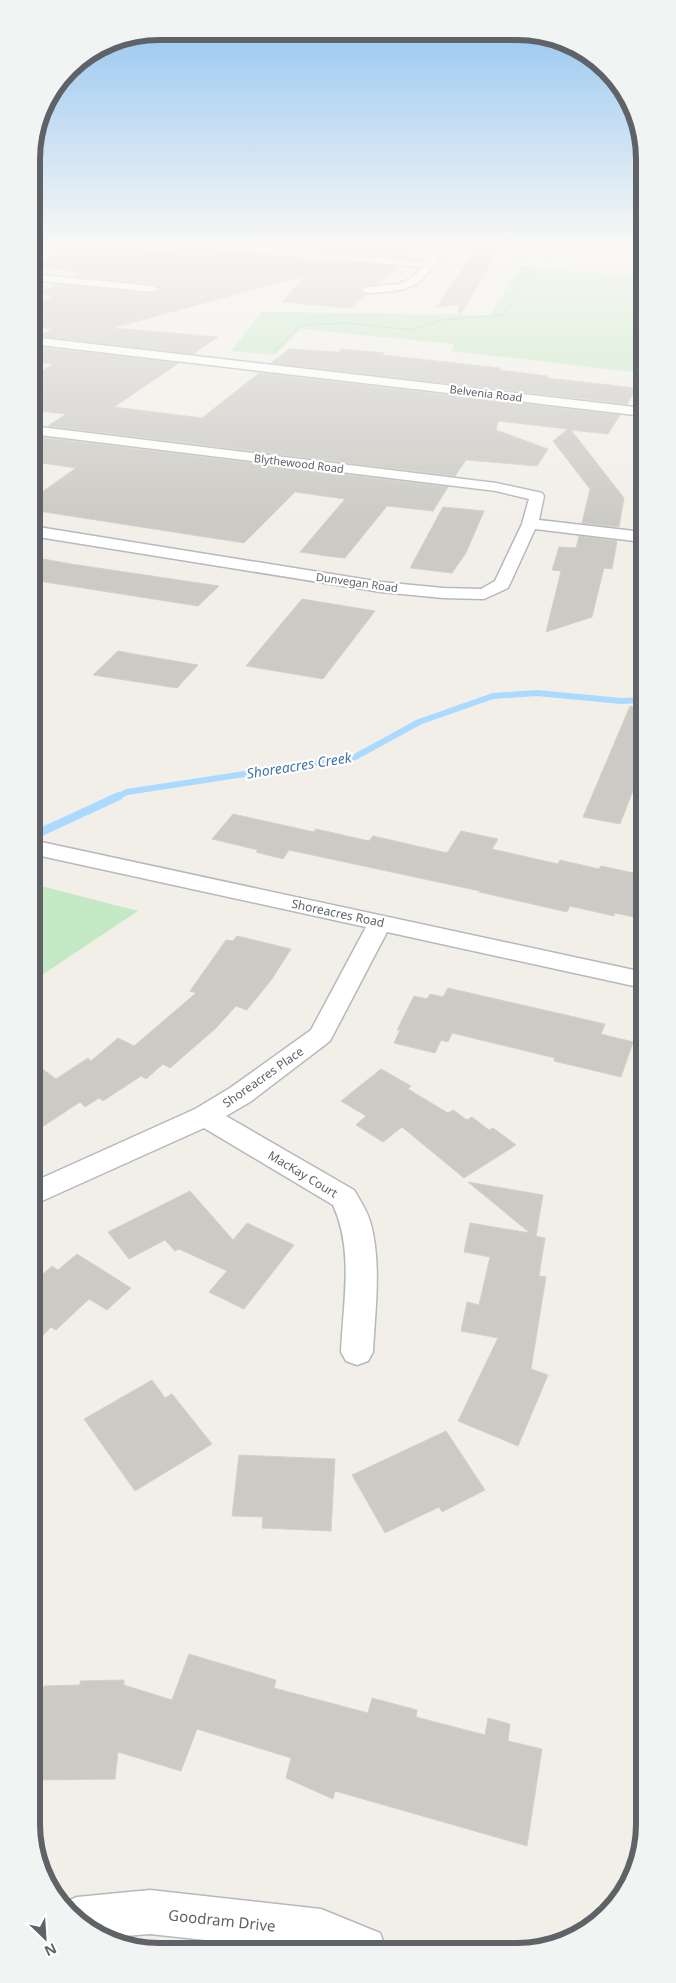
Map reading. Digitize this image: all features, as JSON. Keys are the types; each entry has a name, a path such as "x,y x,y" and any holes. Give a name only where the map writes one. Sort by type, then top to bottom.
{"street":[{"name":"Belvenia Road","path":"40,341 636,411"},
{"name":"Blythewood Road","path":"40,431 496,487 537,496 530,524"},
{"name":"Dunvegan Road","path":"40,532 382,587 443,593 484,594 502,584 530,524"},
{"path":"530,524 636,536"},
{"name":"Shoreacres Road","path":"40,849 636,978"},
{"name":"Shoreacres Place","path":"40,1191 205,1116 240,1095 321,1035 380,923"},
{"name":"MacKay Court","path":"205,1116 344,1198 355,1221 361,1263 358,1352"},
{"name":"Goodram Drive","path":"87,1918 150,1912 321,1931 350,1943"}],"path":[{"path":"259,367 291,335"}],"green space":[{"path":"244,335 295,335 275,355 231,351"},
{"path":"358,335 636,335 636,372 451,351 454,344"},
{"path":"40,886 138,911 40,976"}],"building":[{"path":"40,335 189,335 218,337 193,354"},
{"path":"40,347 179,363 114,407 202,418 259,373 620,415 608,434 571,430 624,498 619,527 582,523 590,489 553,441 568,429 498,421 496,430 548,449 537,466 466,460 455,476 48,426 66,414 40,411 40,372 53,364 40,362"},
{"path":"289,349 339,352 341,349 501,368 499,370 548,376 547,378 636,388 636,390 627,404 271,363"},
{"path":"40,437 448,487 433,511 387,506 345,558 300,552 345,499 295,492 244,543 40,511 40,493 76,468 40,463"},
{"path":"443,507 484,511 466,553 452,573 410,568"},
{"path":"579,536 617,541 612,569 604,568 592,617 546,632 561,571 552,570 559,547 576,548"},
{"path":"40,558 219,586 198,606 40,581"},
{"path":"302,599 375,611 323,679 246,666"},
{"path":"118,651 198,665 177,688 93,675"},
{"path":"630,706 636,708 636,745 633,753 636,754 636,783 620,824 583,817"},
{"path":"233,814 314,832 316,829 369,841 373,836 447,853 461,831 498,839 492,849 558,864 560,860 599,869 601,866 636,874 636,918 615,913 614,916 570,906 567,912 480,891 289,850 283,859 256,852 258,850 212,839"},
{"path":"237,936 291,949 272,979 247,1010 236,1006 216,1028 170,1068 163,1064 146,1079 141,1076 103,1101 99,1098 85,1107 80,1102 40,1128 40,1067 56,1079 88,1058 91,1061 118,1038 134,1046 196,993 190,991 226,940 233,941"},
{"path":"448,988 605,1024 601,1034 633,1042 621,1077 554,1061 555,1058 452,1033 448,1042 441,1040 435,1053 394,1043 400,1030 397,1030 414,996 427,999 430,994 443,997"},
{"path":"381,1069 411,1086 408,1089 448,1113 453,1110 467,1120 472,1117 489,1130 493,1128 516,1145 464,1178 402,1127 383,1142 356,1125 366,1116 341,1101"},
{"path":"468,1182 543,1195 536,1236 545,1238 539,1276 546,1277 531,1369 548,1375 518,1446 458,1421 498,1338 461,1331 467,1302 479,1305 490,1257 464,1252 470,1223 530,1233"},
{"path":"190,1191 233,1240 247,1223 294,1245 244,1309 209,1292 227,1271 179,1249 175,1251 165,1240 129,1259 108,1232"},
{"path":"77,1254 131,1288 107,1310 89,1299 56,1330 51,1327 40,1339 40,1277 52,1266 58,1270"},
{"path":"152,1380 165,1398 172,1394 212,1444 135,1491 84,1419"},
{"path":"446,1431 485,1490 442,1512 439,1507 385,1533 352,1475"},
{"path":"239,1455 335,1459 331,1531 262,1528 263,1517 232,1516"},
{"path":"189,1654 276,1680 274,1688 368,1713 372,1698 417,1710 416,1717 485,1735 488,1718 510,1724 508,1741 542,1749 527,1846 335,1791 333,1799 286,1778 291,1758 197,1729 181,1771 118,1752 115,1779 40,1780 40,1694 42,1694 44,1686 80,1685 80,1681 124,1680 124,1685 172,1700"}],"waterway":[{"name":"Shoreacres Creek","path":"119,796 127,792 355,757 419,722 493,696 537,693 621,701 636,700"},
{"name":"Shoreacres Creek","path":"41,832 119,796"}]}
